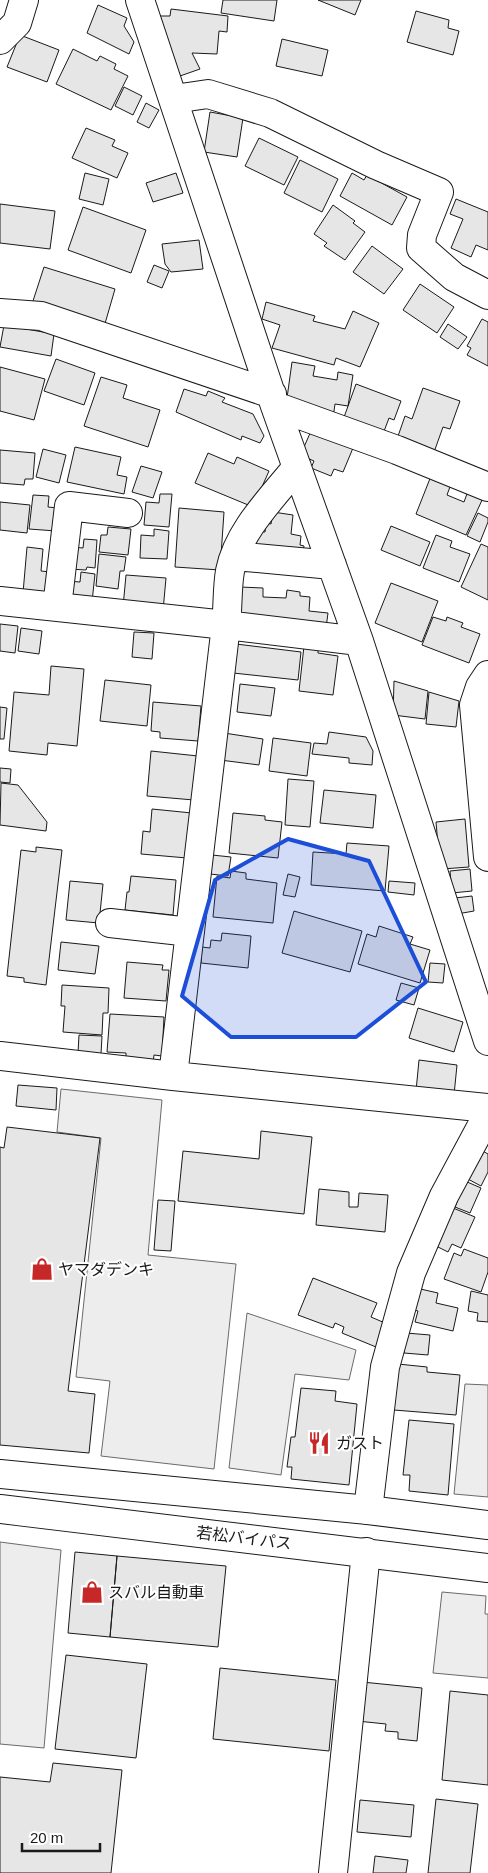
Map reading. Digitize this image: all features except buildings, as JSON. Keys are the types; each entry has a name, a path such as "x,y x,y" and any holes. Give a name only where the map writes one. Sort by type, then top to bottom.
{"main road":[{"path":"0,40 17,23 24,0"},
{"path":"140,0 274,400 359,641 486,1025"},
{"path":"174,99 208,94 270,113 376,165 439,192 422,235 421,248 454,277 488,295"},
{"path":"0,313 41,316 274,400 488,487"},
{"path":"173,1076 226,625 230,571 235,556 252,523 297,467"},
{"path":"57,607 69,506 128,513"},
{"path":"235,556 332,565"},
{"path":"0,601 359,641"},
{"path":"488,675 480,687 474,705 488,857"},
{"path":"110,923 190,932"},
{"path":"0,1056 173,1076 488,1108"},
{"path":"368,1510 385,1367 411,1273 444,1196 488,1114"},
{"path":"0,1474 368,1510 488,1524"},
{"name":"若松バイパス","path":"0,1509 488,1568"},
{"path":"333,1873 366,1552"}],"highlighted area":[{"path":"288,839 369,861 426,982 356,1037 231,1037 182,996 215,880"}],"shaded area":[{"path":"61,1089 162,1100 148,1255 236,1264 214,1469 101,1456 110,1381 76,1377 101,1138 57,1132"},
{"path":"247,1313 356,1350 349,1380 295,1374 281,1475 229,1468"},
{"path":"465,1384 488,1385 488,1497 454,1494"},
{"path":"0,1542 61,1550 44,1748 0,1744"},
{"path":"442,1592 486,1596 485,1614 488,1614 488,1678 433,1673"}],"place":[{"name":"ヤマダデンキ","path":"42,1269"},
{"name":"ガスト","path":"319,1443"},
{"name":"スバル自動車","path":"92,1592"}]}
